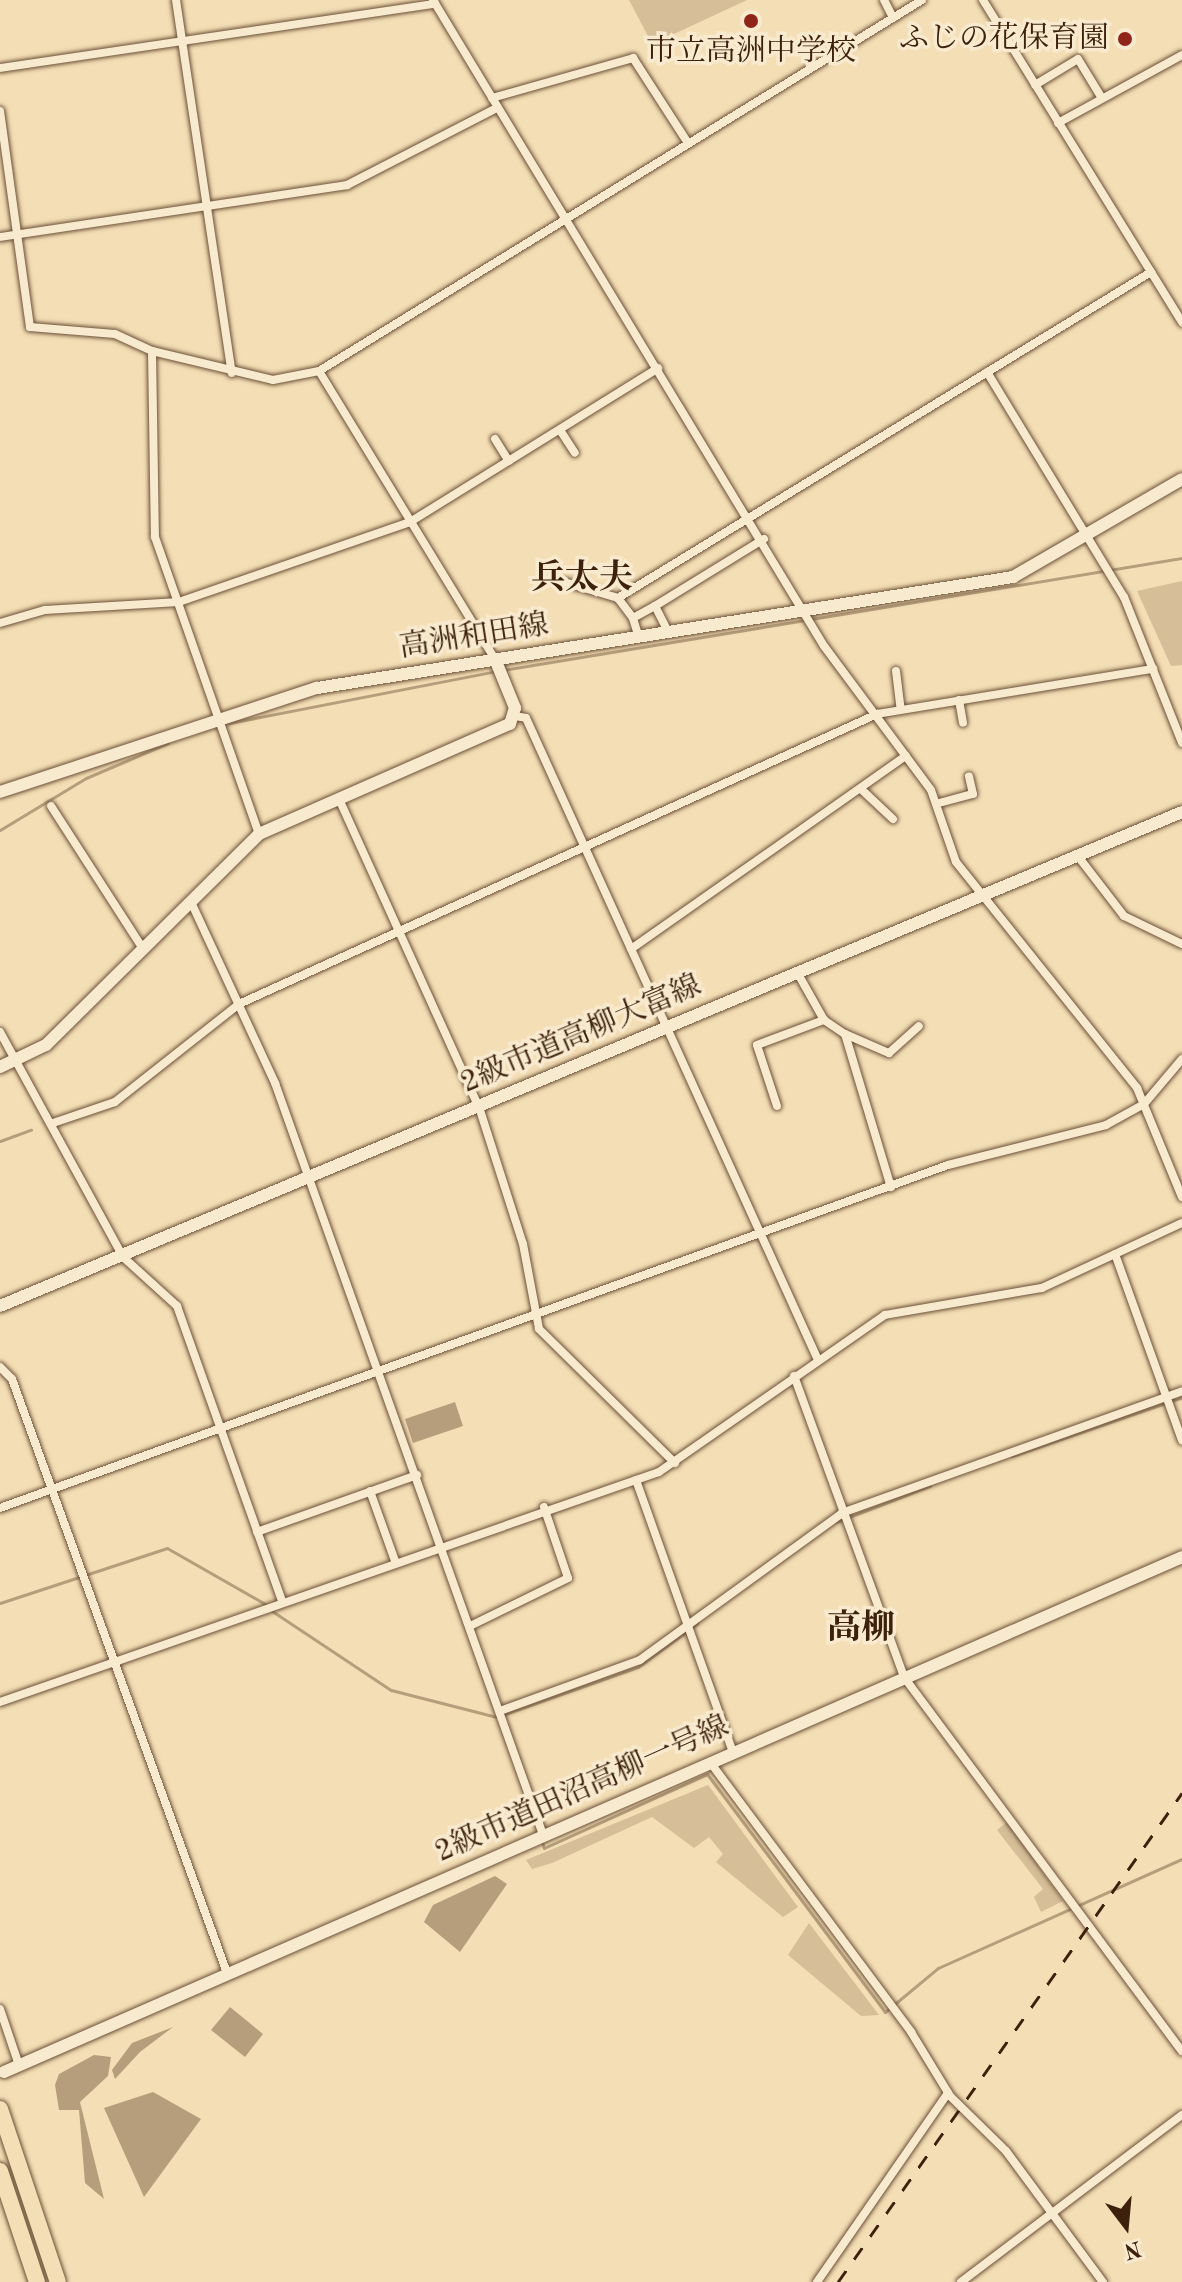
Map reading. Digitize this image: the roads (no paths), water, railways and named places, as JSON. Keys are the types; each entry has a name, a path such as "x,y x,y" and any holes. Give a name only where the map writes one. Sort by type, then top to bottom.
{"highway":[{"path":"0,2109 58,2282"},
{"path":"0,2171 37,2282"}],"street":[{"path":"176,0 232,373"},
{"path":"884,0 893,18"},
{"path":"0,111 30,327 115,334 152,351 232,373 273,380 319,371 922,0"},
{"path":"983,0 1182,322"},
{"path":"0,68 439,2 497,108 808,609 817,631 939,803 956,862 1144,1104 1182,1197"},
{"path":"1058,123 1100,95 1182,55"},
{"path":"492,98 633,58 688,143"},
{"path":"1035,85 1078,59 1100,95"},
{"path":"0,237 347,185 497,108"},
{"path":"618,598 1151,272"},
{"path":"152,351 150,510 259,834"},
{"path":"0,623 45,610 179,602 410,522 658,368"},
{"path":"319,371 495,659 515,716"},
{"path":"987,372 1124,597 1182,743"},
{"path":"560,430 575,453"},
{"path":"495,439 509,461"},
{"name":"高洲和田線","path":"0,792 218,715 317,688 1013,577 1182,479"},
{"path":"633,618 764,539"},
{"path":"564,582 618,598 633,618 639,638"},
{"path":"655,606 669,634"},
{"path":"53,1123 115,1102 239,1004 877,714 1153,669"},
{"path":"896,671 901,710"},
{"path":"959,700 963,723"},
{"path":"0,1067 46,1045 259,834 339,799 408,774 515,716 526,718 818,1360"},
{"path":"631,949 906,756"},
{"path":"939,803 973,794 969,776"},
{"path":"861,789 893,819"},
{"path":"339,799 479,1107 523,1244 539,1329 675,1463"},
{"path":"51,806 143,949"},
{"name":"2級市道高柳大富線","path":"0,1306 1182,812"},
{"path":"1077,855 1124,916 1182,944"},
{"path":"191,902 239,1004 309,1177 543,1835"},
{"path":"797,972 824,1020 845,1034 889,1053 919,1026"},
{"path":"777,1106 757,1045 824,1020"},
{"path":"0,1032 19,1057 123,1257 177,1306 282,1601"},
{"path":"845,1034 891,1187"},
{"path":"0,1508 761,1232 891,1187 1106,1125 1144,1104 1182,1059"},
{"path":"0,1702 544,1507 636,1480 675,1463 794,1376 885,1315 1042,1288 1182,1223"},
{"path":"1115,1254 1182,1440"},
{"path":"0,1367 12,1379 227,1973"},
{"path":"794,1376 904,1677 1182,2051"},
{"path":"500,1711 640,1660 842,1513 1182,1391"},
{"path":"257,1532 417,1475"},
{"path":"636,1480 733,1752"},
{"path":"370,1491 395,1561"},
{"path":"470,1626 568,1578 544,1507"},
{"name":"2級市道田沼高柳一号線","path":"4,2072 1182,1557"},
{"path":"710,1762 911,2032 948,2093 1006,2151 1103,2282"},
{"path":"0,2009 19,2065"},
{"path":"817,2282 948,2093"},
{"path":"961,2282 1182,2115"}],"waterway":[{"path":"503,670 1182,558"},
{"path":"229,723 496,671"},
{"path":"0,830 86,778 168,743"},
{"path":"0,1141 31,1130"},
{"path":"1012,1456 1182,1397"},
{"path":"836,1522 930,1486"},
{"path":"0,1603 167,1548 267,1605"},
{"path":"272,1611 391,1690 497,1717 638,1667 698,1623"},
{"path":"542,1842 544,1848 707,1774 885,2012 938,1968 1182,1859"}],"railway":[{"path":"838,2282 1182,1793"}],"place":[{"name":"市立高洲中学校","path":"751,21"},
{"name":"ふじの花保育園","path":"1125,39"}],"district":[{"name":"兵太夫","path":"582,580"},
{"name":"高柳","path":"861,1630"}]}
